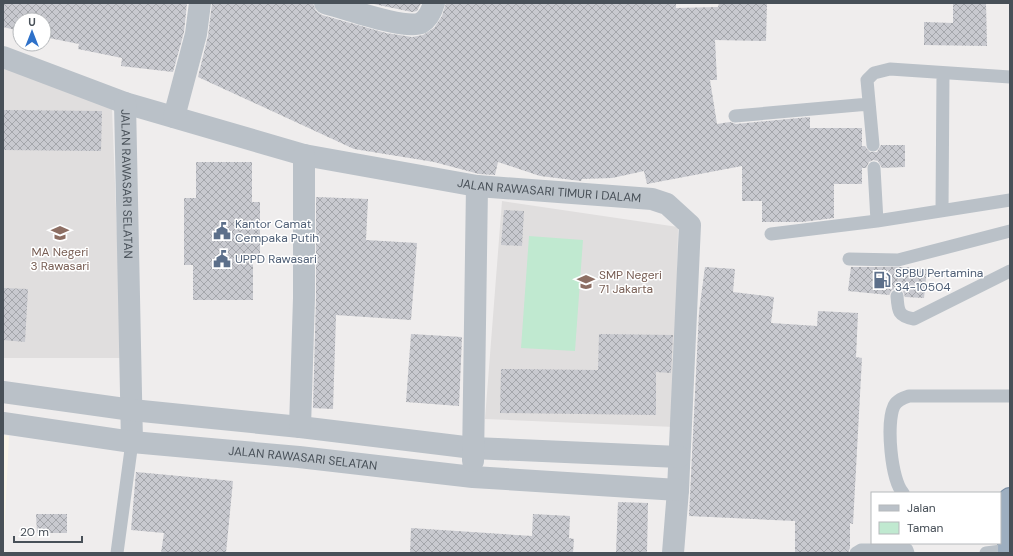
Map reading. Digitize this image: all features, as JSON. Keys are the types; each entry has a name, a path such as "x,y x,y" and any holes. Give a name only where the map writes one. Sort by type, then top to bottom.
{"highway":[{"path":"1009,552 1010,499"}],"street":[{"path":"174,117 196,34 200,3"},
{"path":"325,3 402,25 420,23 432,12 434,3"},
{"name":"JALAN RAWASARI TIMUR I DALAM","path":"3,58 125,103 304,155 478,186 652,199 667,204 690,225 679,458"},
{"name":"JALAN RAWASARI SELATAN","path":"125,103 132,442"},
{"path":"300,426 304,298 304,155"},
{"path":"473,477 478,186"},
{"path":"3,392 132,410 300,426 473,448 679,458 673,553"},
{"name":"JALAN RAWASARI SELATAN","path":"3,423 132,442 299,457 473,477 678,490"}],"lane":[{"path":"873,145 867,80 874,72 890,69 943,74 1010,77"},
{"path":"942,210 943,74"},
{"path":"735,116 869,104"},
{"path":"874,168 877,221"},
{"path":"771,234 877,221 1010,200"},
{"path":"850,259 898,263 1010,231"},
{"path":"897,296 898,311 905,317 914,319 1010,271"},
{"path":"902,492 899,488 895,476 890,431 894,406 900,399 909,396 1010,396"},
{"path":"117,553 132,442"},
{"path":"856,553 861,550 907,550 908,553"},
{"path":"986,553 1009,552"}],"shaded area":[{"name":"MA Negeri 3 Rawasari","path":"3,65 112,109 122,358 3,358"},
{"name":"SMP Negeri 71 Jakarta","path":"502,201 678,227 675,427 485,419"},
{"path":"3,435 9,436 4,539 3,539"}],"green space":[{"path":"529,236 583,240 575,351 521,348"}],"building":[{"path":"3,3 187,3 184,32 173,72 121,66 122,58 78,49 79,44 52,39 52,12 12,12 12,29 3,27"},
{"path":"212,3 313,3 316,11 322,15 386,33 412,37 423,35 434,28 442,16 446,3 676,3 676,8 718,7 719,3 767,3 766,41 715,40 717,80 710,80 717,124 730,122 736,124 810,117 810,128 862,128 862,146 865,146 870,152 877,152 881,145 905,145 905,167 882,168 878,161 873,160 869,162 866,168 862,168 862,184 834,184 834,218 802,222 762,222 762,201 742,201 742,166 647,184 644,171 612,178 582,179 581,181 540,176 498,162 495,175 479,174 434,162 354,149 198,77 208,36"},
{"path":"369,3 421,3 417,11 412,12"},
{"path":"953,3 986,3 987,46 924,45 924,22 953,23"},
{"path":"3,110 102,111 101,151 3,150"},
{"name":"Kantor Camat Cempaka Putih","path":"196,162 252,162 252,202 260,202 260,261 253,261 253,300 193,300 193,265 184,265 184,198 196,198"},
{"path":"316,197 368,199 366,240 417,243 411,320 336,315 333,409 313,408 316,298"},
{"path":"504,210 524,211 522,246 501,245"},
{"path":"705,267 735,269 733,292 774,297 771,323 817,326 818,311 858,313 856,357 862,358 853,524 850,523 850,548 848,553 795,553 795,521 689,516 699,312"},
{"path":"851,267 903,267 927,269 924,298 905,297 903,291 897,288 892,290 889,295 848,291"},
{"path":"3,288 28,289 25,342 3,340"},
{"path":"411,334 462,337 459,406 406,402"},
{"path":"599,334 673,335 671,373 656,372 656,415 500,413 501,369 598,370"},
{"path":"136,472 233,481 226,553 161,553 164,533 131,530"},
{"path":"618,502 648,503 647,553 616,553"},
{"path":"36,514 67,514 67,533 37,533"},
{"path":"533,514 570,516 569,538 574,539 573,553 410,553 411,528 532,536"}],"place":[{"name":"Kantor Camat Cempaka Putih","path":"222,231"},
{"name":"MA Negeri 3 Rawasari","path":"60,233"},
{"name":"UPPD Rawasari","path":"222,259"},
{"name":"SPBU Pertamina 34-10504","path":"882,280"},
{"name":"SMP Negeri 71 Jakarta","path":"586,282"}]}
